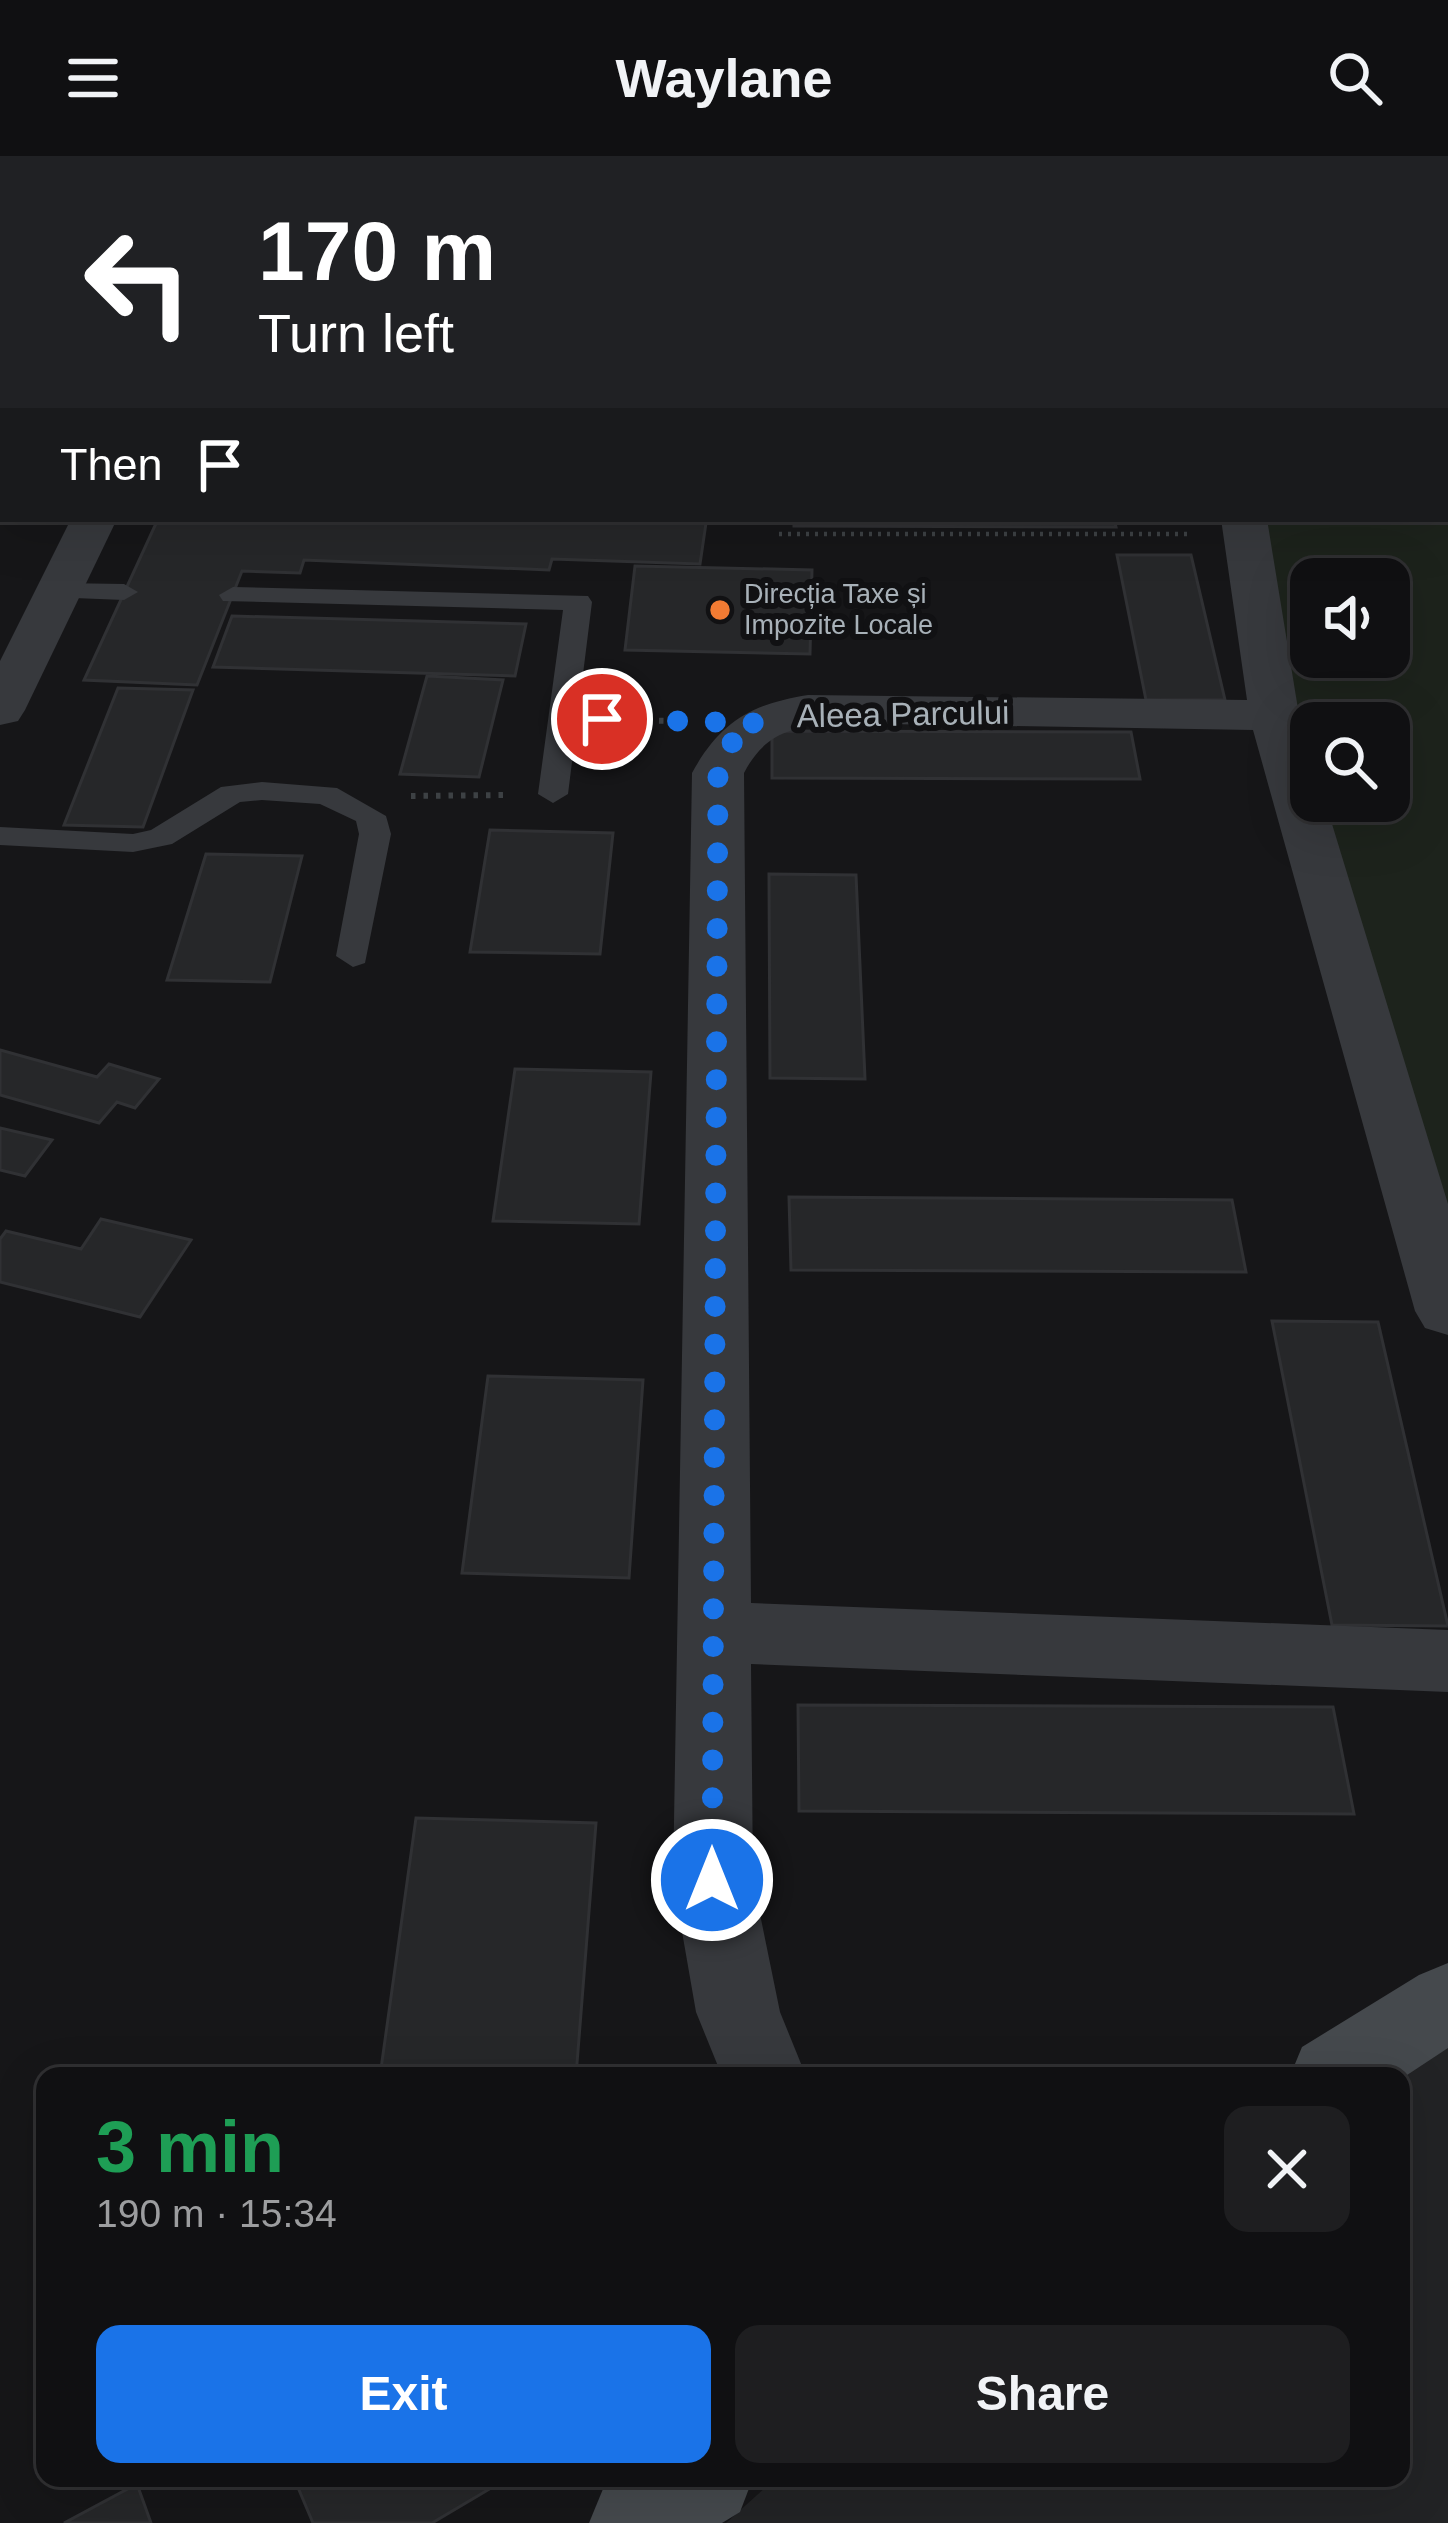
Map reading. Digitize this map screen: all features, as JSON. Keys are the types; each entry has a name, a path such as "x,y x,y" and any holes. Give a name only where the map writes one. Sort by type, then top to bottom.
{"main road":[{"path":"1346,2067 1448,2002"},
{"path":"637,2523 692,2487"}],"street":[{"path":"0,710 93,522"},
{"path":"1246,526 1274,715 1448,1311"},
{"name":"Aleea Parcului","path":"760,2067 738,2012 712,1880 718,772 734,739 758,723 828,708 1274,715"},
{"path":"714,1632 1448,1661"}],"lane":[{"path":"59,590 124,592"},
{"path":"233,595 578,602 553,794"},
{"path":"0,836 133,843 161,837 232,794 326,795 370,816 375,834 353,956"}],"path":[{"path":"779,534 1246,526"},
{"path":"563,718 758,723"},
{"path":"350,805 409,796 553,794"}],"shaded area":[{"path":"1240,522 1448,522 1448,1276 1323,822 1410,822 1410,702 1290,703"},
{"path":"1448,2002 1448,2523 726,2523 766,2487 1410,2487 1407,2067"}],"building":[{"path":"157,522 706,523 700,564 552,559 549,570 304,560 300,573 242,571 197,685 84,680"},
{"path":"794,522 1115,522 1116,527 794,526"},
{"path":"1117,555 1191,555 1225,700 1146,700"},
{"name":"Direcția Taxe și Impozite Locale","path":"635,566 812,570 810,654 625,650"},
{"path":"232,616 526,624 515,676 213,667"},
{"path":"427,676 503,680 479,777 400,774"},
{"path":"118,688 193,690 143,827 64,825"},
{"path":"772,731 1131,732 1140,779 772,778"},
{"path":"490,830 613,833 600,954 470,952"},
{"path":"206,854 302,856 270,982 167,980"},
{"path":"769,874 856,875 865,1079 770,1078"},
{"path":"0,1050 97,1077 109,1064 159,1079 135,1108 117,1102 99,1123 0,1095"},
{"path":"515,1069 651,1072 639,1224 493,1221"},
{"path":"0,1128 52,1140 25,1176 0,1170"},
{"path":"789,1197 1232,1200 1246,1272 791,1270"},
{"path":"101,1219 191,1240 140,1317 0,1282 0,1239 6,1231 81,1249"},
{"path":"1272,1321 1378,1322 1448,1626 1332,1625"},
{"path":"488,1376 643,1380 629,1578 462,1573"},
{"path":"798,1705 1333,1707 1354,1814 799,1811"},
{"path":"416,1818 596,1823 577,2067 381,2067"},
{"path":"138,2487 151,2523 64,2523"},
{"path":"298,2487 493,2487 432,2523 313,2523"}],"place":[{"name":"Direcția Taxe și Impozite Locale","path":"720,610"}],"route":[{"path":"602,719 758,723 734,739 718,772 712,1880"}]}
